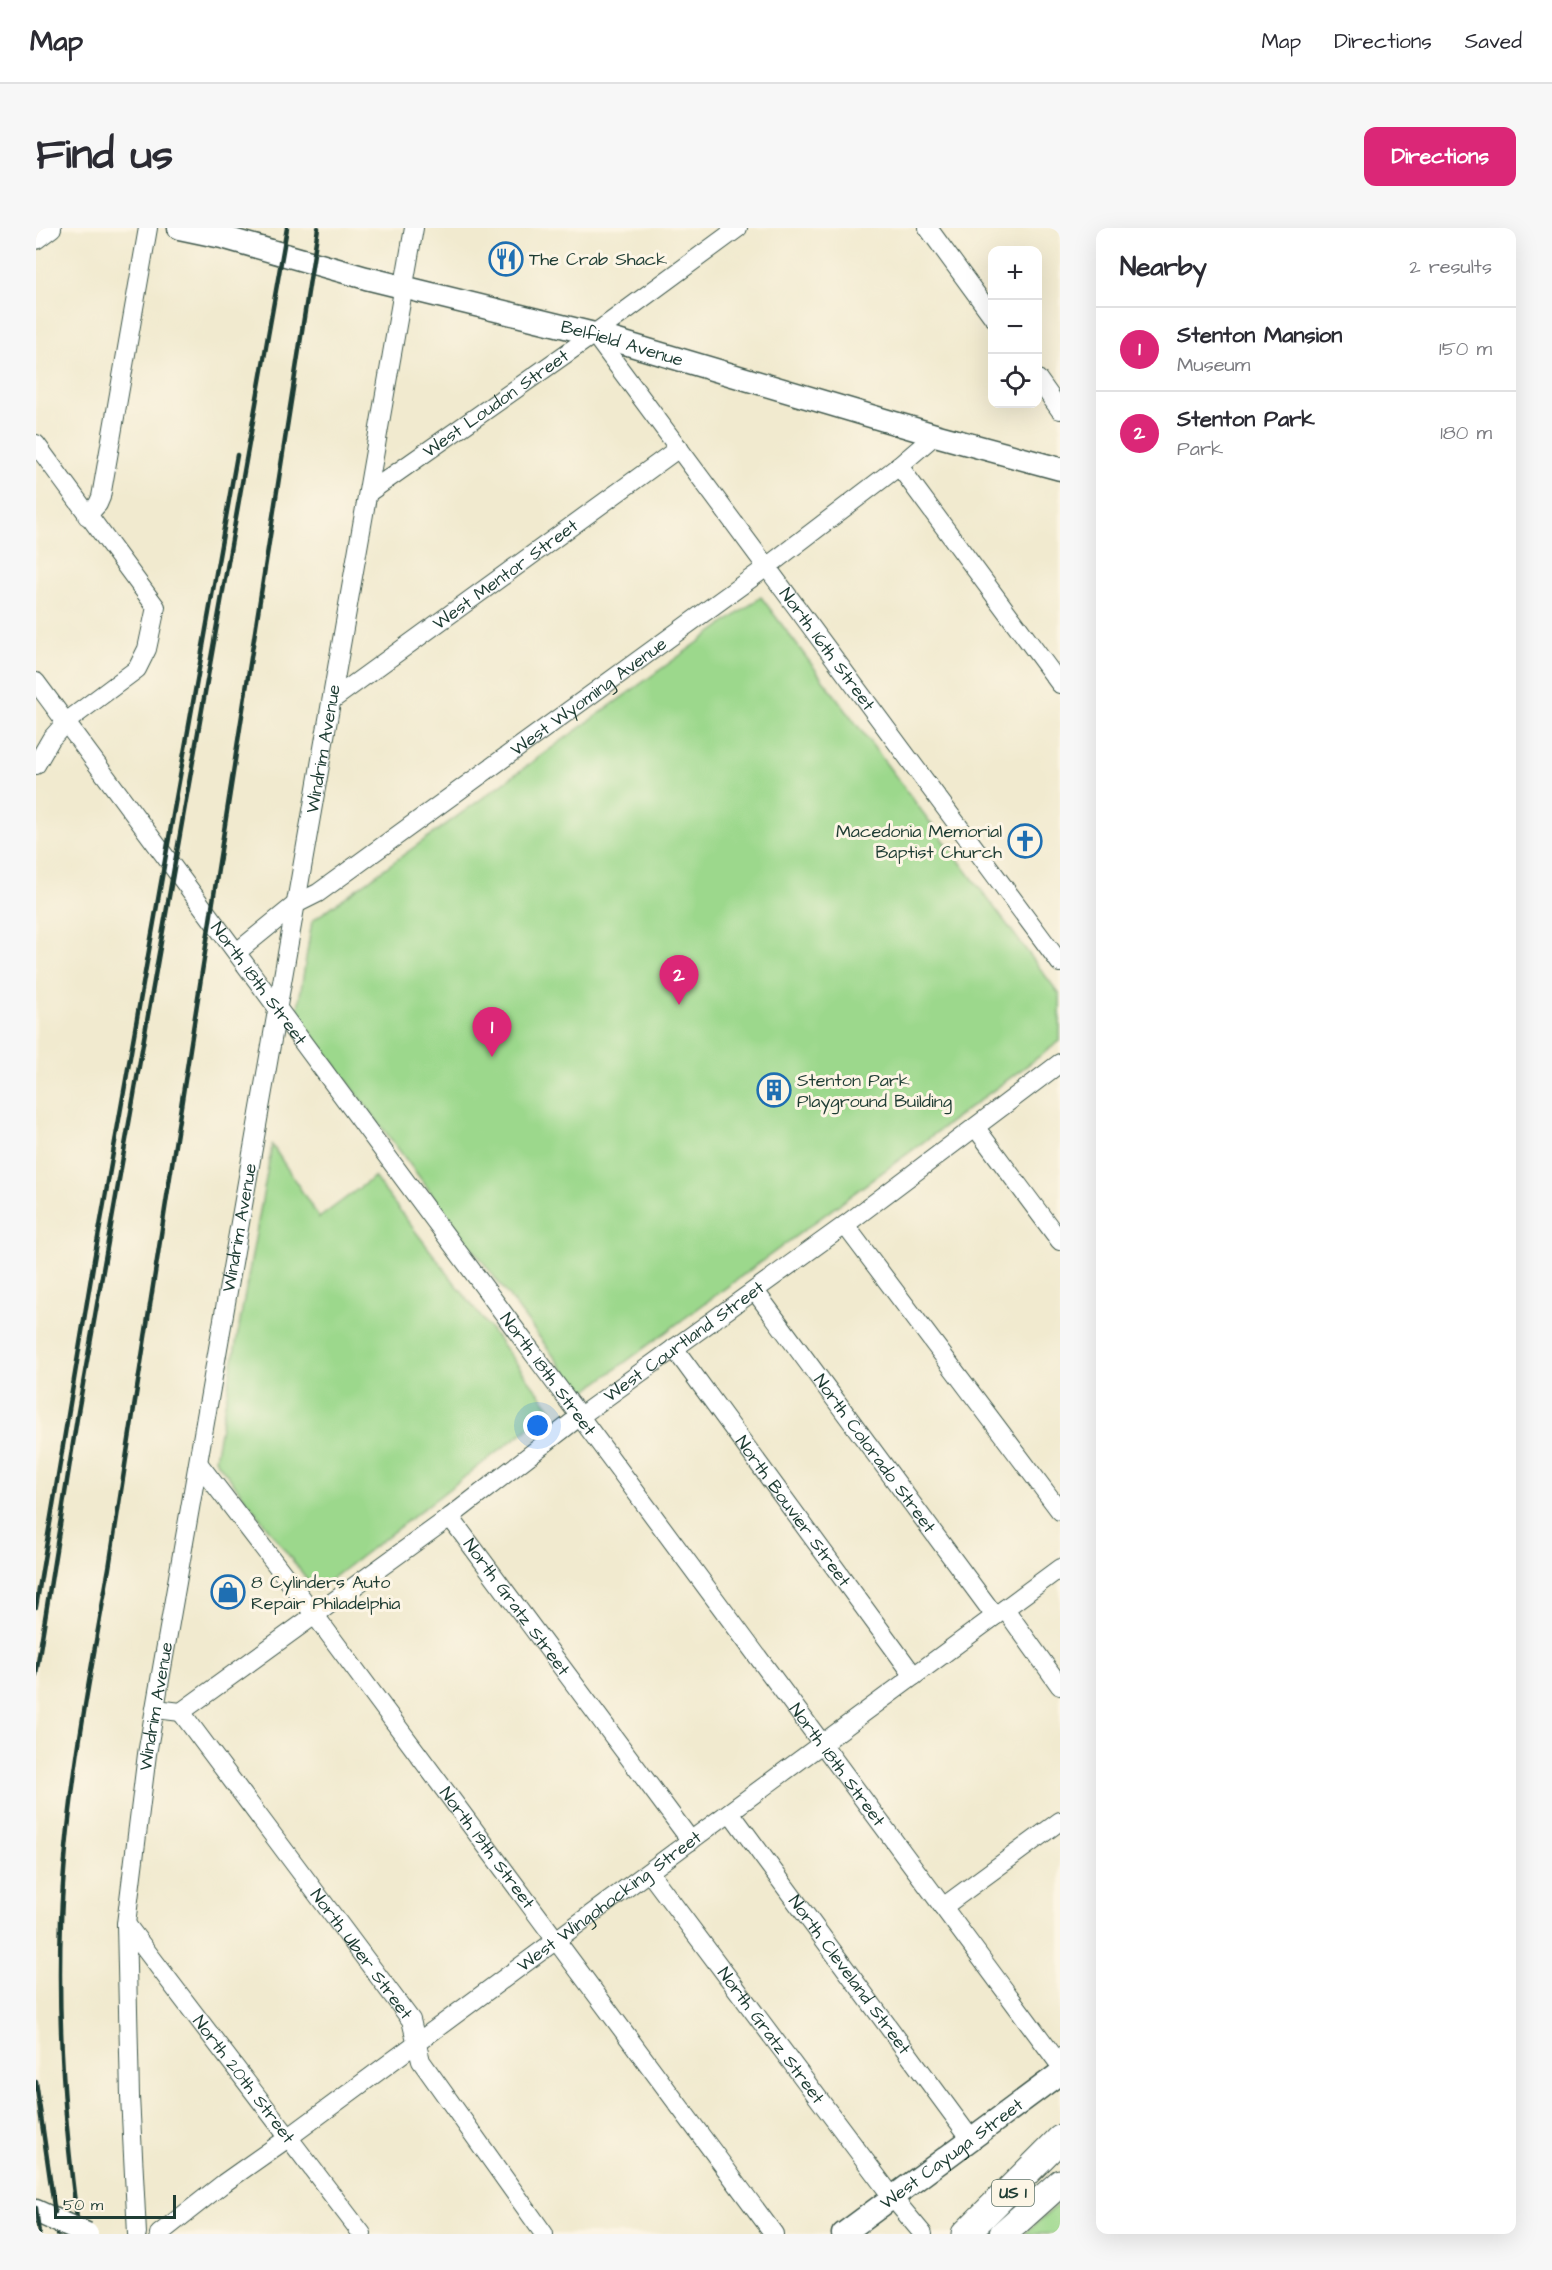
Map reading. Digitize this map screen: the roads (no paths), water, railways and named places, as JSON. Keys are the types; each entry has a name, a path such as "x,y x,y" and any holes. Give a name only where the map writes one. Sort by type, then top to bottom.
{"highway":[{"path":"965,2234 1060,2139"},
{"name":"US 1","path":"965,2234 1060,2152"},
{"name":"US 1","path":"1003,2234 1060,2183"}],"main road":[{"name":"Belfield Avenue","path":"179,228 222,237 404,287 594,334 935,435 1060,469"},
{"name":"West Cayuga Street","path":"843,2234 1060,2073"},
{"path":"36,2211 87,2234"}],"street":[{"path":"36,240 52,228"},
{"path":"87,516 99,504 101,497 148,228"},
{"name":"Windrim Avenue","path":"137,2234 130,2096 126,1924 147,1754 414,228"},
{"path":"928,228 988,310"},
{"name":"West Loudon Street","path":"368,493 594,334 731,230"},
{"name":"North 16th Street","path":"594,334 1060,963"},
{"path":"1042,385 1060,410"},
{"name":"West Wyoming Avenue","path":"237,952 296,904 328,886 768,566 899,466 935,435"},
{"path":"36,444 156,607 147,649 137,669 66,722 51,739 36,765"},
{"name":"West Mentor Street","path":"332,700 679,448"},
{"path":"899,466 1060,684"},
{"name":"North 18th Street","path":"36,682 1060,2065"},
{"name":"West Courtland Street","path":"181,1712 450,1517 579,1417 845,1225 1060,1063"},
{"path":"976,1128 1060,1241"},
{"path":"845,1225 1060,1511"},
{"name":"North Colorado Street","path":"755,1291 1000,1613 1060,1686"},
{"name":"North Bouvier Street","path":"674,1348 914,1676"},
{"name":"North 19th Street","path":"199,1464 314,1614 774,2234"},
{"name":"North Gratz Street","path":"450,1517 691,1841"},
{"name":"West Wingohocking Street","path":"159,2234 224,2183 1060,1569"},
{"path":"156,1709 181,1712"},
{"name":"North Uber Street","path":"181,1712 411,2020 421,2061 544,2234"},
{"name":"North Cleveland Street","path":"730,1812 971,2139"},
{"path":"943,1907 1060,1821"},
{"name":"North Gratz Street","path":"649,1872 893,2198 923,2234"},
{"name":"North 20th Street","path":"126,1924 362,2234"}],"railway":[{"path":"36,1675 78,1412 287,228"},
{"path":"79,2234 66,2117 60,1999 61,1920 73,1788 318,228"},
{"path":"36,1607 94,1260 237,455"},
{"path":"36,2082 58,2234"},
{"path":"36,2208 39,2234"}],"place":[{"name":"The Crab Shack","path":"506,259"},
{"name":"Macedonia Memorial Baptist Church","path":"1025,841"},
{"name":"Stenton Park","path":"679,1005"},
{"name":"Stenton Mansion","path":"492,1057"},
{"name":"Stenton Park Playground Building","path":"774,1090"},
{"name":"8 Cylinders Auto Repair Philadelphia","path":"228,1592"}]}
